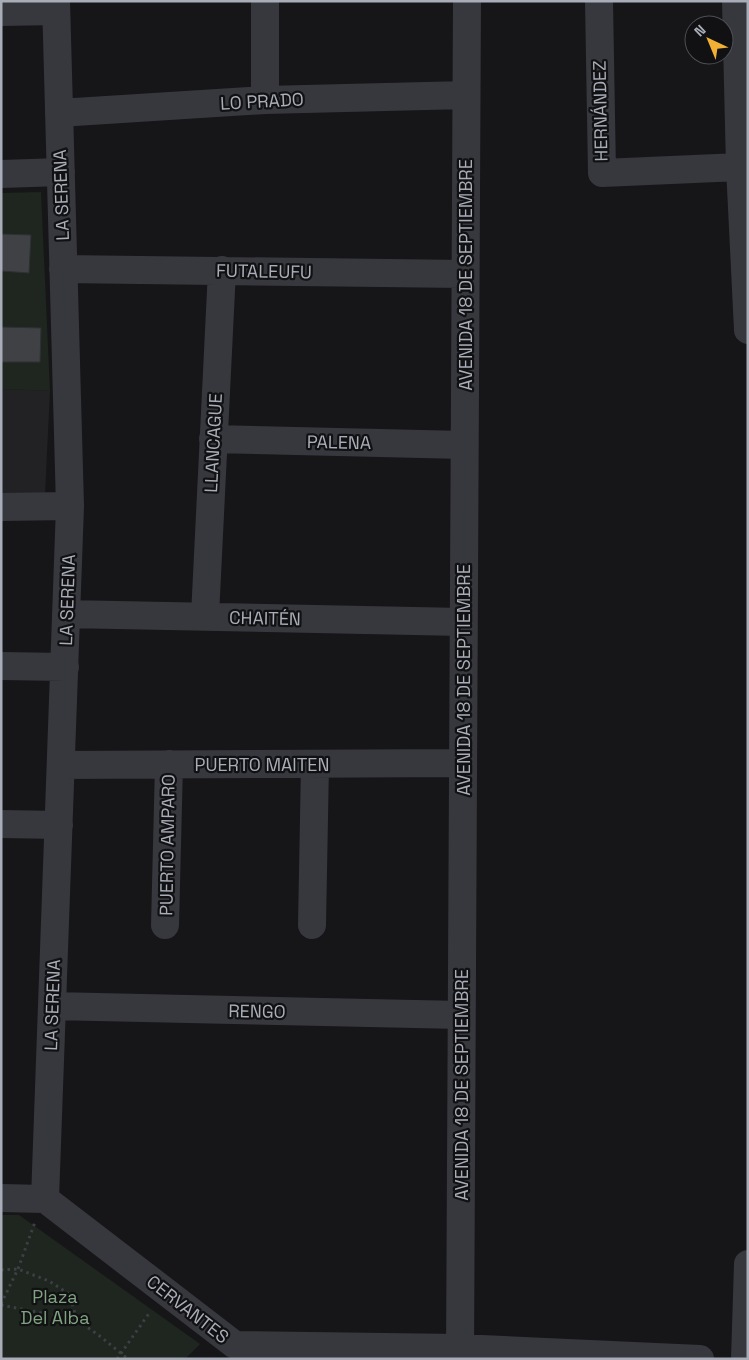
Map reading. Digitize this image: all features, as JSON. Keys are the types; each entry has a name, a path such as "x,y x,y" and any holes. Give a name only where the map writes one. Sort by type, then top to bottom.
{"street":[{"path":"265,1 265,100"},
{"name":"AVENIDA 18 DE SEPTIEMBRE","path":"460,1353 467,1"},
{"name":"HERNÁNDEZ","path":"598,1 602,173 740,167"},
{"path":"736,1 740,167 748,330"},
{"path":"1,12 56,6"},
{"name":"LA SERENA","path":"45,1198 70,506 56,6"},
{"name":"LO PRADO","path":"59,113 265,100 466,95"},
{"path":"1,174 61,172"},
{"name":"FUTALEUFU","path":"64,268 465,274"},
{"name":"LLANCAGUE","path":"205,616 222,270"},
{"name":"PALENA","path":"214,439 464,445"},
{"path":"1,507 70,506"},
{"name":"CHAITÉN","path":"66,614 464,622"},
{"path":"1,666 65,667"},
{"name":"PUERTO MAITEN","path":"61,765 463,763"},
{"name":"PUERTO AMPARO","path":"165,925 169,764"},
{"path":"312,925 315,764"},
{"path":"1,824 59,825"},
{"name":"RENGO","path":"52,1006 461,1015"},
{"path":"1,1198 45,1198"},
{"name":"CERVANTES","path":"45,1198 166,1292 228,1352 460,1353 700,1359"},
{"path":"745,1359 748,1264"}],"path":[{"path":"45,1198 18,1269 1,1305 77,1320 102,1337 128,1359"},
{"path":"1,1270 18,1269 49,1281 69,1294 77,1320"},
{"path":"117,1359 120,1352 166,1292"}],"shaded area":[{"path":"1,389 50,391 45,494 1,494"}],"green space":[{"path":"41,192 50,391 1,389 1,193"},
{"name":"Plaza Del Alba","path":"1,1215 19,1215 200,1344 185,1359 1,1359"}],"building":[{"path":"1,234 31,235 29,273 1,271"},
{"path":"1,327 41,328 40,362 1,362"}]}
